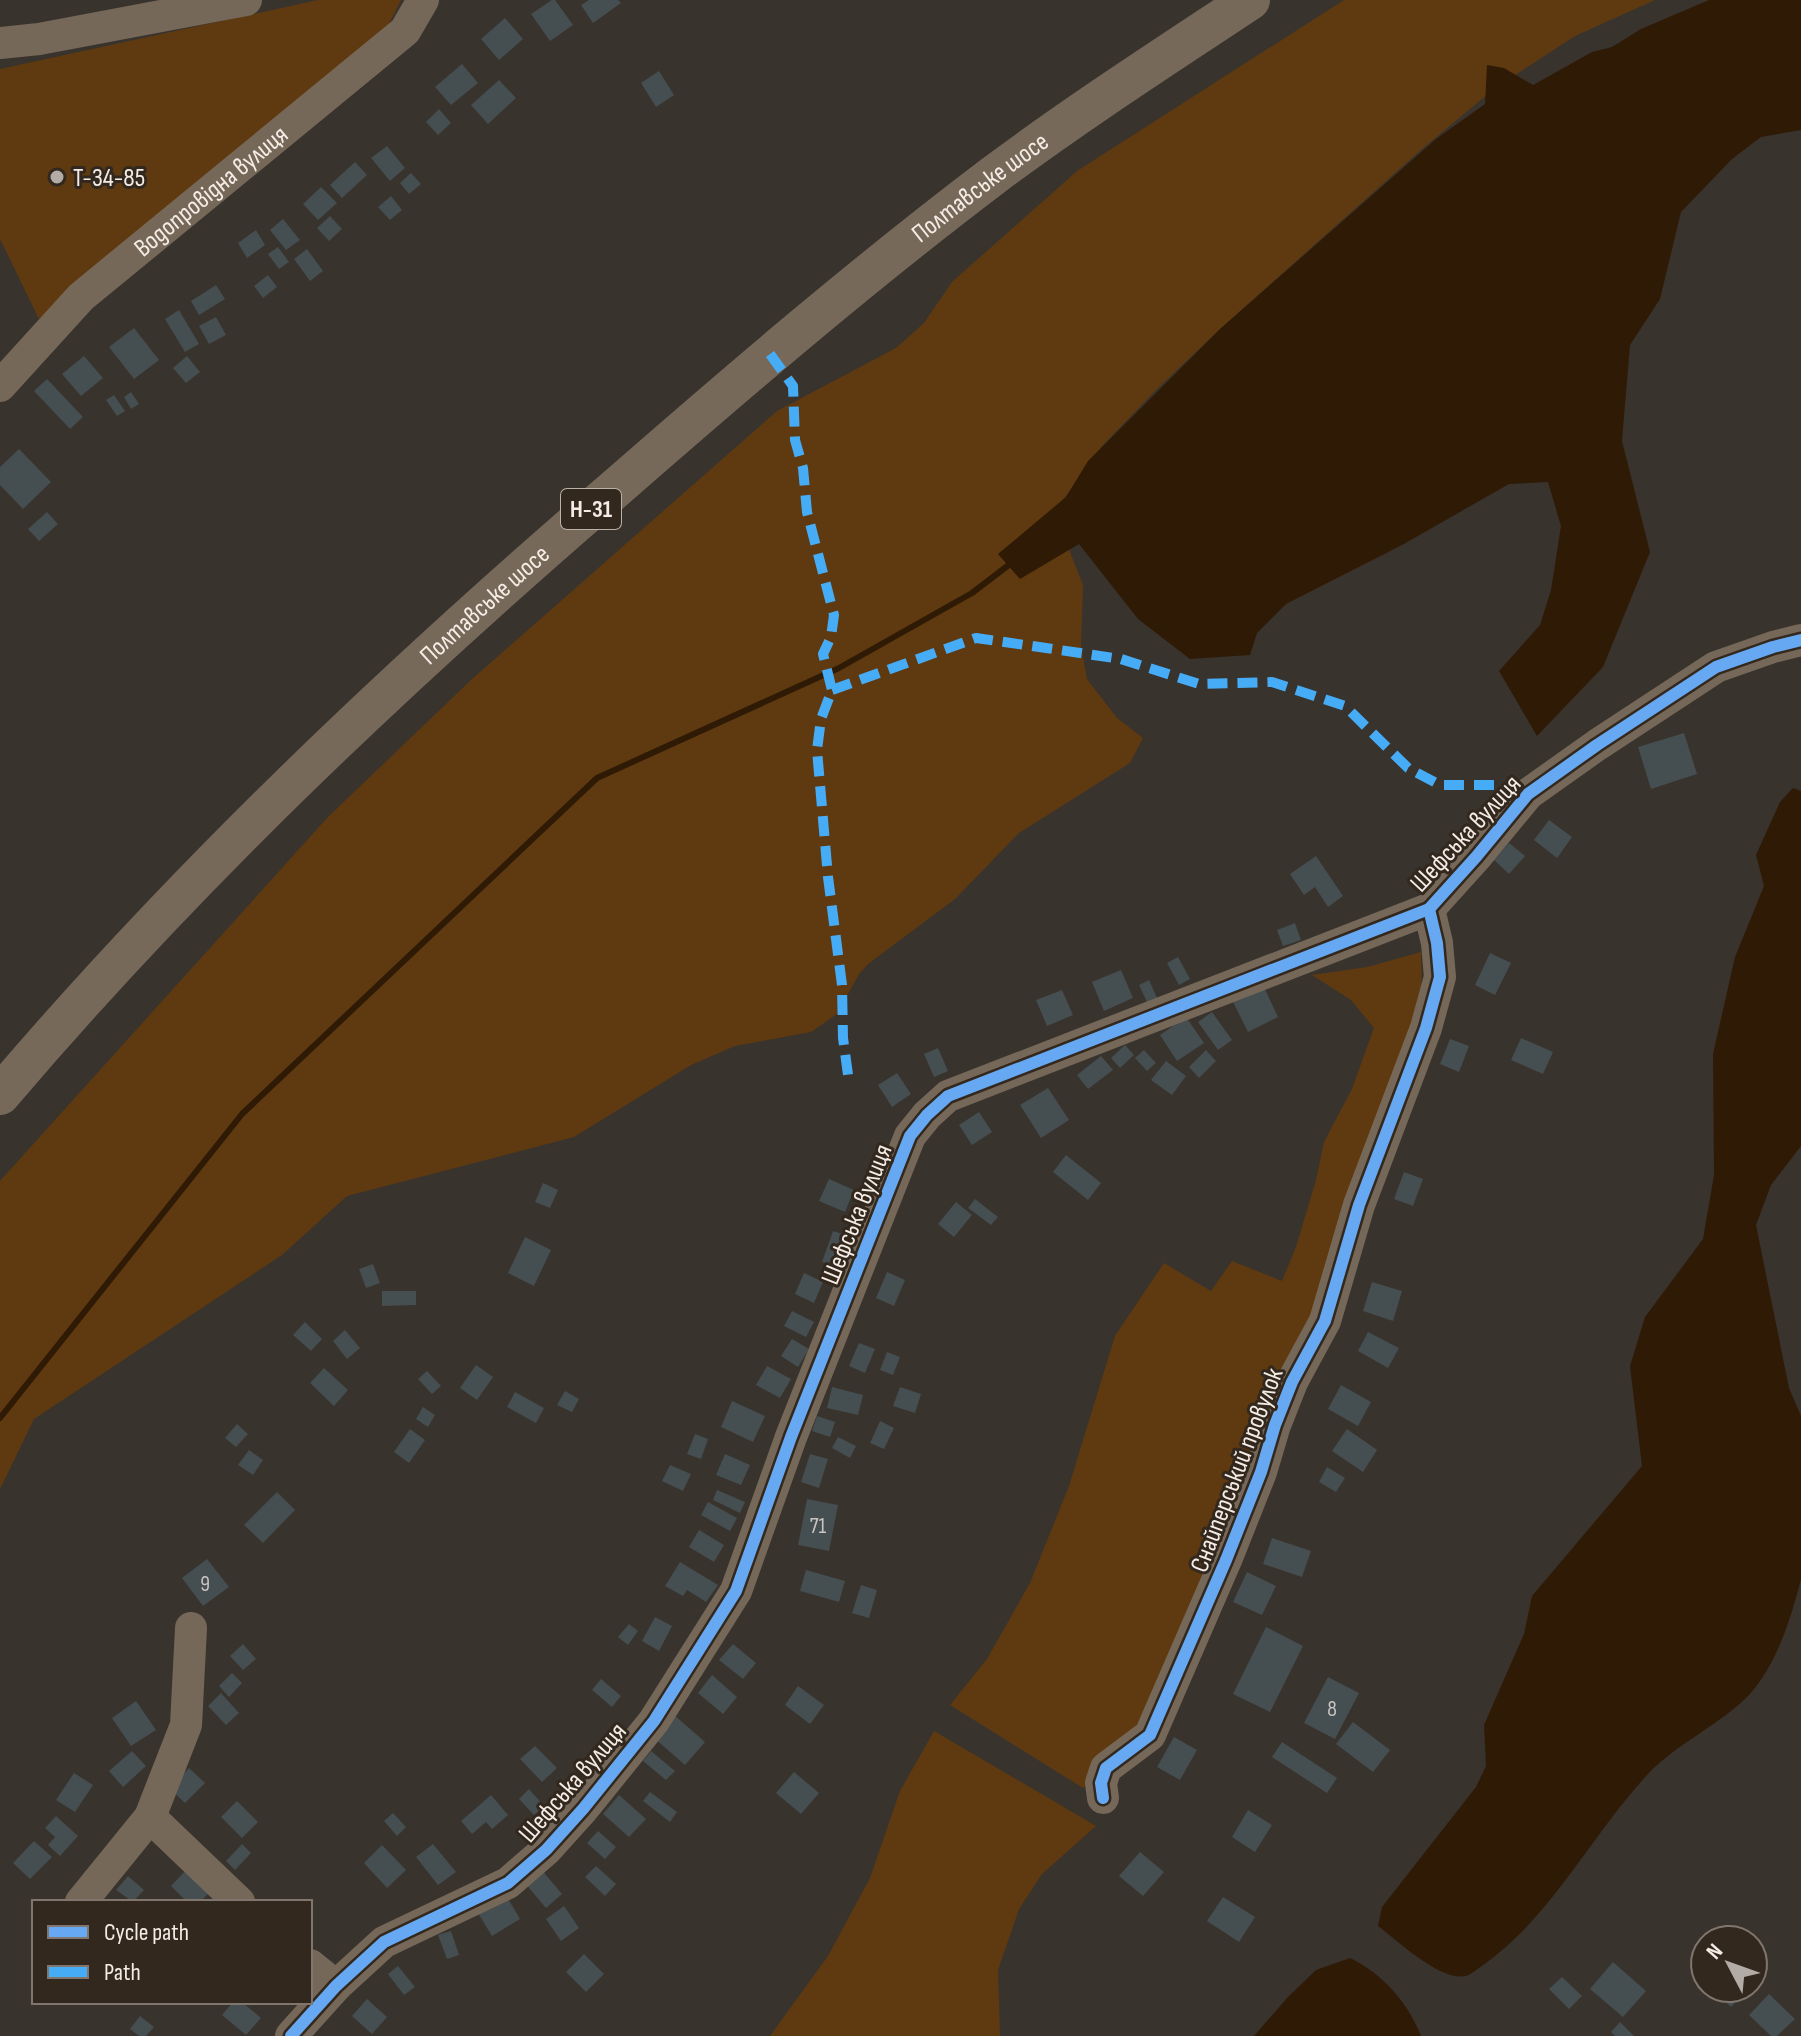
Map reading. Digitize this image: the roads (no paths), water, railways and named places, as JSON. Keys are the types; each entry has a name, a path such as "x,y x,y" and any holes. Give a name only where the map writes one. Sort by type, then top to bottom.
{"main road":[{"name":"Полтавське шосе","path":"0,1095 83,997 263,810 525,566 770,354 909,241 1088,108 1250,0"}],"street":[{"path":"0,43 39,39 246,0"},
{"name":"Водопровідна вулиця","path":"0,386 81,297 405,31 423,0"},
{"name":"Шефська вулиця","path":"291,2036 336,1986 384,1942 508,1883 546,1850 583,1809 654,1721 736,1591 791,1437 904,1150 910,1136 927,1115 948,1096 1429,909 1528,794 1716,667 1801,640"},
{"name":"Снайперський провулок","path":"1103,1798 1101,1783 1106,1768 1150,1735 1250,1502 1292,1382 1325,1321 1359,1205 1426,1028 1440,977 1437,943 1429,909"},
{"path":"83,1900 150,1817 186,1725 191,1628"},
{"path":"150,1817 237,1900"},
{"path":"312,1967 336,1986"}],"waterway":[{"path":"0,1418 242,1114 597,778 839,668 972,593 1014,561"}],"place":[{"name":"Т-34-85","path":"57,177"}]}
